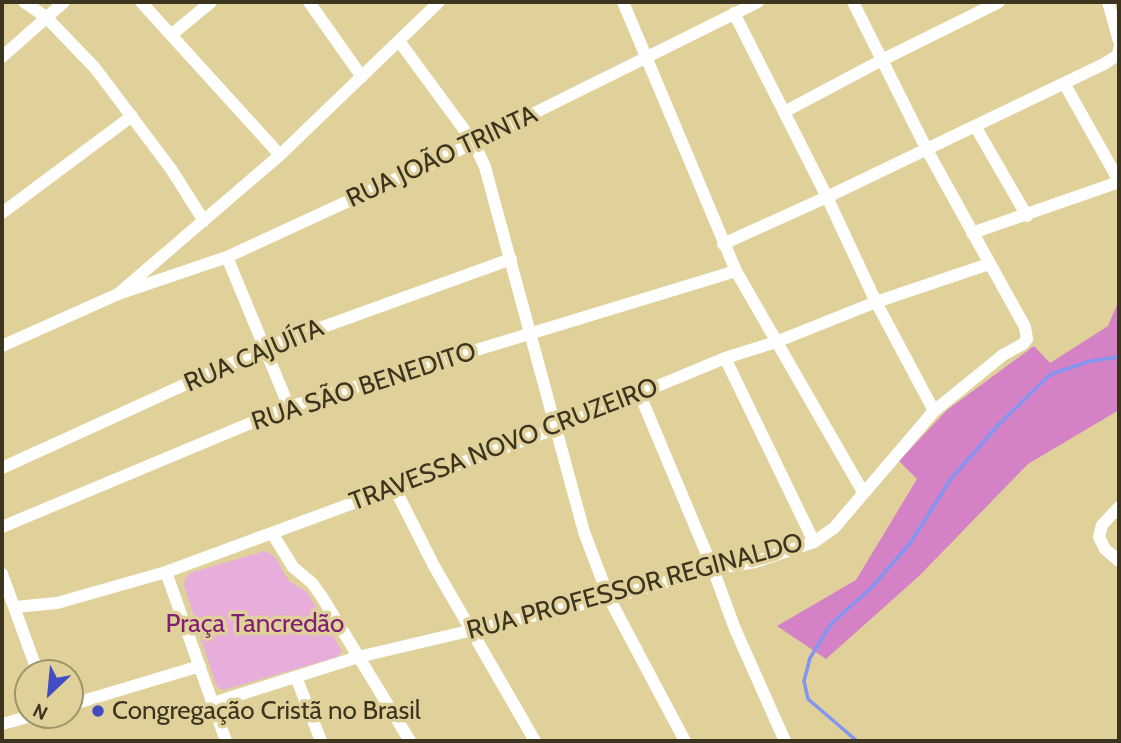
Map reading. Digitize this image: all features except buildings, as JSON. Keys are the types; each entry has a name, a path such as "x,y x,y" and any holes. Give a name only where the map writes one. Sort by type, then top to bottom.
{"street":[{"path":"24,2 46,17 95,68 171,169 204,220"},
{"path":"2,57 64,2"},
{"path":"141,2 280,155"},
{"path":"171,35 211,2"},
{"path":"309,2 362,77"},
{"path":"2,346 118,294 280,155 439,2"},
{"path":"623,2 736,271 863,492"},
{"name":"RUA JOÃO TRINTA","path":"118,294 227,257 474,143 758,2"},
{"path":"853,2 927,150 989,264"},
{"path":"784,112 999,2"},
{"path":"1108,2 1119,41"},
{"path":"734,13 827,197 876,302 934,411"},
{"path":"399,41 474,143 485,167 584,532 609,598 685,741"},
{"path":"723,244 927,150 1112,60 1119,49"},
{"path":"972,233 1119,182 1064,83"},
{"path":"2,213 132,116"},
{"path":"975,126 1027,216"},
{"path":"227,257 289,407"},
{"name":"RUA CAJUÍTA","path":"2,468 265,348 511,259"},
{"name":"TRAVESSA NOVO CRUZEIRO","path":"15,607 57,603 166,572 554,429 640,396 725,358 776,342 876,302 989,264"},
{"name":"RUA PROFESSOR REGINALDO","path":"213,703 358,657 609,598 713,569 755,562 814,542 834,528 934,411 1027,339 1025,327 989,264"},
{"name":"RUA SÃO BENEDITO","path":"2,527 289,407 736,271"},
{"path":"725,358 814,542"},
{"path":"640,396 713,569 735,629 785,741"},
{"path":"394,489 434,566 535,741"},
{"path":"1119,507 1102,525 1099,537 1105,549 1119,561"},
{"path":"272,533 293,567 312,583 322,597 410,741"},
{"path":"166,572 226,741"},
{"path":"2,574 33,659"},
{"path":"84,701 200,666"},
{"path":"296,677 321,741"}],"green space":[{"name":"Praça Tancredão","path":"265,551 275,557 289,581 307,592 342,651 337,657 220,689 216,685 184,585 185,579 190,573"}],"shaded area":[{"path":"1119,300 1119,410 1028,464 919,576 826,659 777,626 856,580 917,479 899,461 947,410 1034,346 1050,363 1108,326"}],"waterway":[{"path":"857,741 808,699 804,681 810,658 831,624 872,587 911,542 950,480 1000,423 1051,374 1091,361 1119,357"}],"place":[{"name":"Congregação Cristã no Brasil","path":"98,711"}]}
